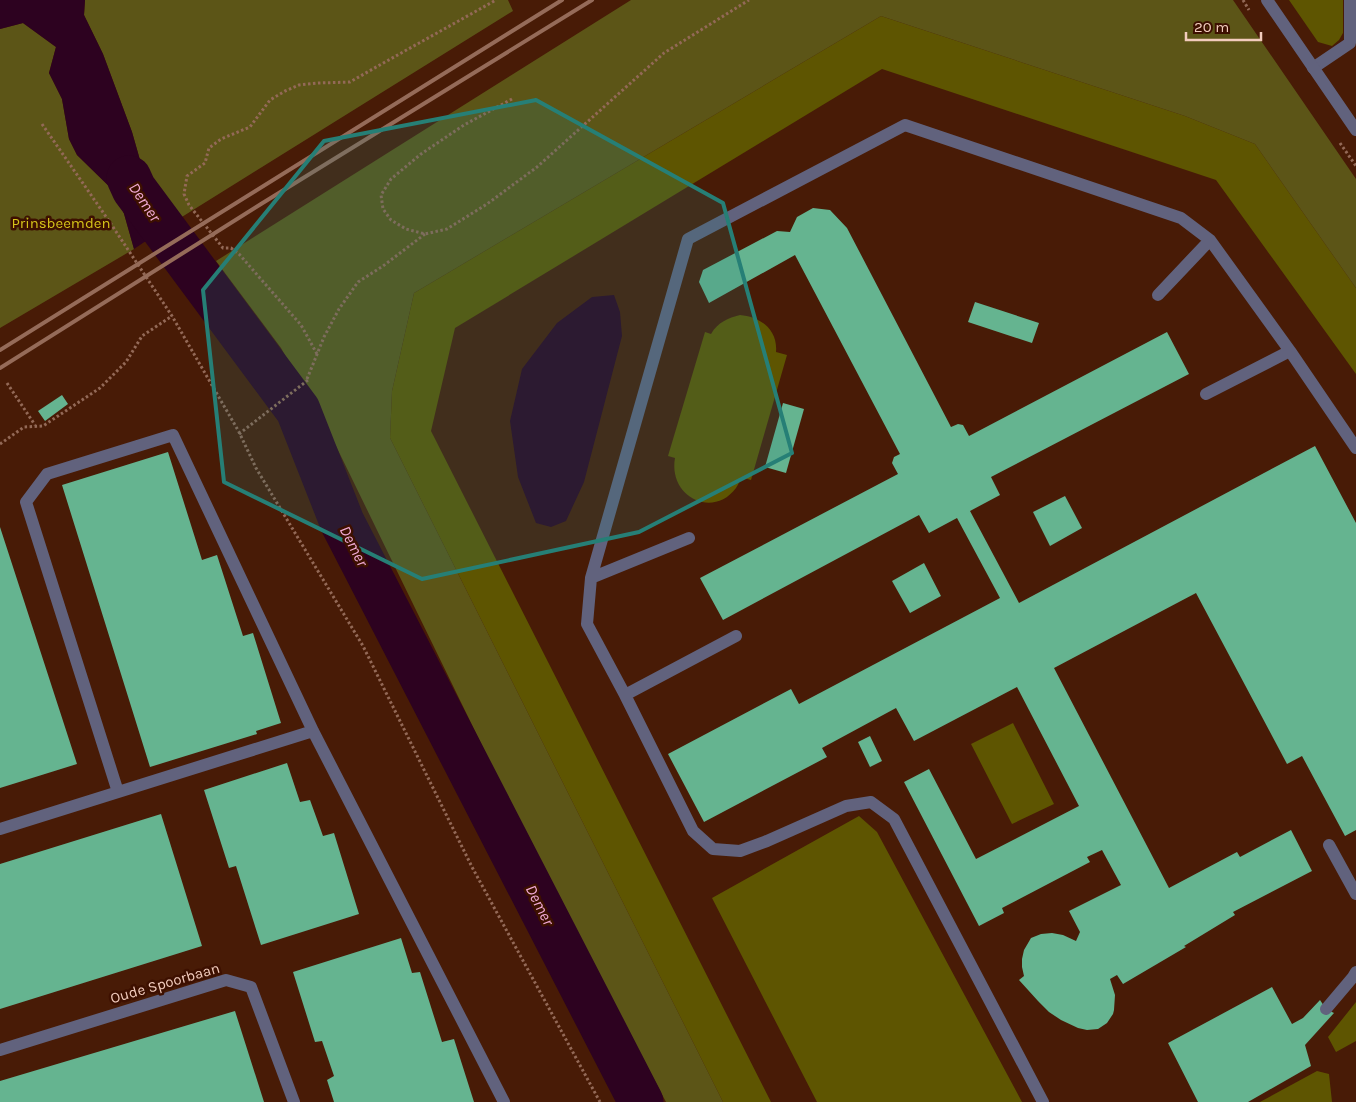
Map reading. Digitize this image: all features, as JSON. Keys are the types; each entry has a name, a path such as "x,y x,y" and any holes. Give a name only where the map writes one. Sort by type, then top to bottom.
{"street":[{"path":"1267,0 1356,130"},
{"path":"1313,68 1350,43 1350,0"},
{"path":"1043,1102 894,818 871,802 846,806 740,852 713,849 693,831 587,624 591,578 688,239 904,125 1181,218 1210,240 1290,351 1356,448"},
{"path":"1158,295 1210,240"},
{"path":"1206,394 1290,351"},
{"path":"118,792 26,502 47,474 173,435 313,731 504,1102"},
{"path":"591,578 688,538"},
{"path":"625,695 736,636"},
{"path":"0,828 313,731"},
{"path":"1329,845 1356,894"},
{"path":"1326,1009 1356,972"},
{"name":"Oude Spoorbaan","path":"0,1050 226,980 251,987 294,1102"}],"path":[{"path":"317,354 301,325 238,254 231,248 223,248 189,205 184,194 187,176 205,163 209,148 221,139 250,127 270,100 284,91 299,85 350,82 496,0"},
{"path":"240,435 307,380 324,337 339,309 358,282 425,234 447,229 487,204 537,166 664,53 749,0"},
{"path":"425,234 406,229 391,220 383,209 381,195 391,178 421,154 464,125 512,99"},
{"path":"42,124 172,316 240,435 256,468 363,646 472,867 600,1102"},
{"path":"0,444 24,427 43,426 100,388 126,362 142,336 172,316"},
{"path":"7,383 36,426"}],"highlighted area":[{"path":"536,100 723,203 792,453 639,532 422,579 224,482 203,290 324,141"}],"shaded area":[{"path":"1289,0 1343,0 1343,33 1339,40 1332,46 1318,42"},
{"path":"881,16 1185,116 1255,144 1356,288 1356,374 1216,180 882,69 455,328 431,431 771,1102 723,1102 390,438 392,391 414,293"},
{"path":"740,315 748,316 767,326 774,337 776,352 787,355 751,480 741,477 736,488 726,497 716,502 705,502 694,499 685,493 678,484 675,472 675,458 668,456 705,332 711,334 724,321"},
{"path":"1013,723 1054,804 1012,824 971,744"},
{"path":"859,816 877,832 1022,1102 817,1102 712,898"},
{"path":"1356,1002 1356,1041 1336,1052 1328,1037"},
{"path":"1317,1071 1329,1074 1332,1102 1260,1102"}],"green space":[{"path":"85,0 508,0 513,11 177,220 144,174 132,132 103,54 84,15"},
{"path":"631,0 1233,0 1356,179 1356,288 1255,144 1185,116 881,16 414,293 392,391 390,438 723,1102 666,1102 533,850 336,446 281,348 216,261"},
{"name":"Prinsbeemden","path":"23,23 56,47 49,73 62,99 69,139 77,155 119,196 134,249 0,328 0,29"}],"water":[{"path":"0,0 85,0 84,15 103,54 132,132 144,174 177,220 134,249 119,196 77,155 69,139 62,99 49,73 56,47 23,23 0,29"},
{"path":"614,295 620,312 622,336 584,482 566,521 551,527 536,523 518,477 510,421 522,369 557,323 592,297"}],"building":[{"path":"813,208 830,210 847,228 951,427 958,424 963,425 969,436 1167,332 1189,374 991,477 1000,495 970,511 1019,603 1315,446 1356,523 1356,830 1345,836 1302,756 1287,764 1196,593 1054,668 1169,888 1237,852 1240,857 1291,830 1312,871 1233,912 1235,915 1184,946 1186,947 1123,984 1117,975 1110,979 1115,995 1114,1010 1107,1023 1098,1029 1087,1030 1078,1028 1061,1020 1049,1012 1019,980 1024,976 1022,959 1024,950 1031,938 1041,934 1052,933 1063,935 1076,941 1080,932 1069,911 1121,885 1102,850 1087,857 1090,862 1002,908 1004,913 979,926 904,782 929,769 976,859 1079,806 1017,687 914,741 896,708 822,748 827,757 704,822 668,754 791,689 799,704 1000,598 957,518 929,533 919,515 723,620 700,578 898,474 892,463 894,457 900,454 795,255 709,303 699,282 703,270 777,231 790,232 797,217"},
{"path":"975,302 1039,323 1032,343 968,322"},
{"path":"62,395 68,404 45,421 38,411"},
{"path":"783,403 804,409 786,473 765,467"},
{"path":"168,452 202,560 217,555 243,636 253,633 281,723 256,731 257,734 150,767 62,485"},
{"path":"1065,496 1082,528 1050,546 1033,512"},
{"path":"0,527 77,764 0,788"},
{"path":"924,563 941,596 910,613 892,581"},
{"path":"870,736 882,761 870,767 858,742"},
{"path":"287,763 300,802 310,800 323,836 334,833 359,914 261,945 236,866 229,868 204,790"},
{"path":"161,814 202,946 0,1009 0,864"},
{"path":"401,938 412,973 420,972 442,1042 454,1039 474,1102 334,1102 327,1080 334,1076 322,1041 315,1042 293,972"},
{"path":"1272,987 1292,1024 1303,1018 1320,1000 1326,1009 1334,1013 1305,1045 1311,1066 1248,1102 1198,1102 1168,1043"},
{"path":"235,1011 264,1102 0,1102 0,1081"}],"waterway":[{"name":"Demer","path":"129,178 134,189 298,410 342,522 641,1102"}],"railway":[{"path":"0,350 562,0"},
{"path":"0,368 592,0"}]}
